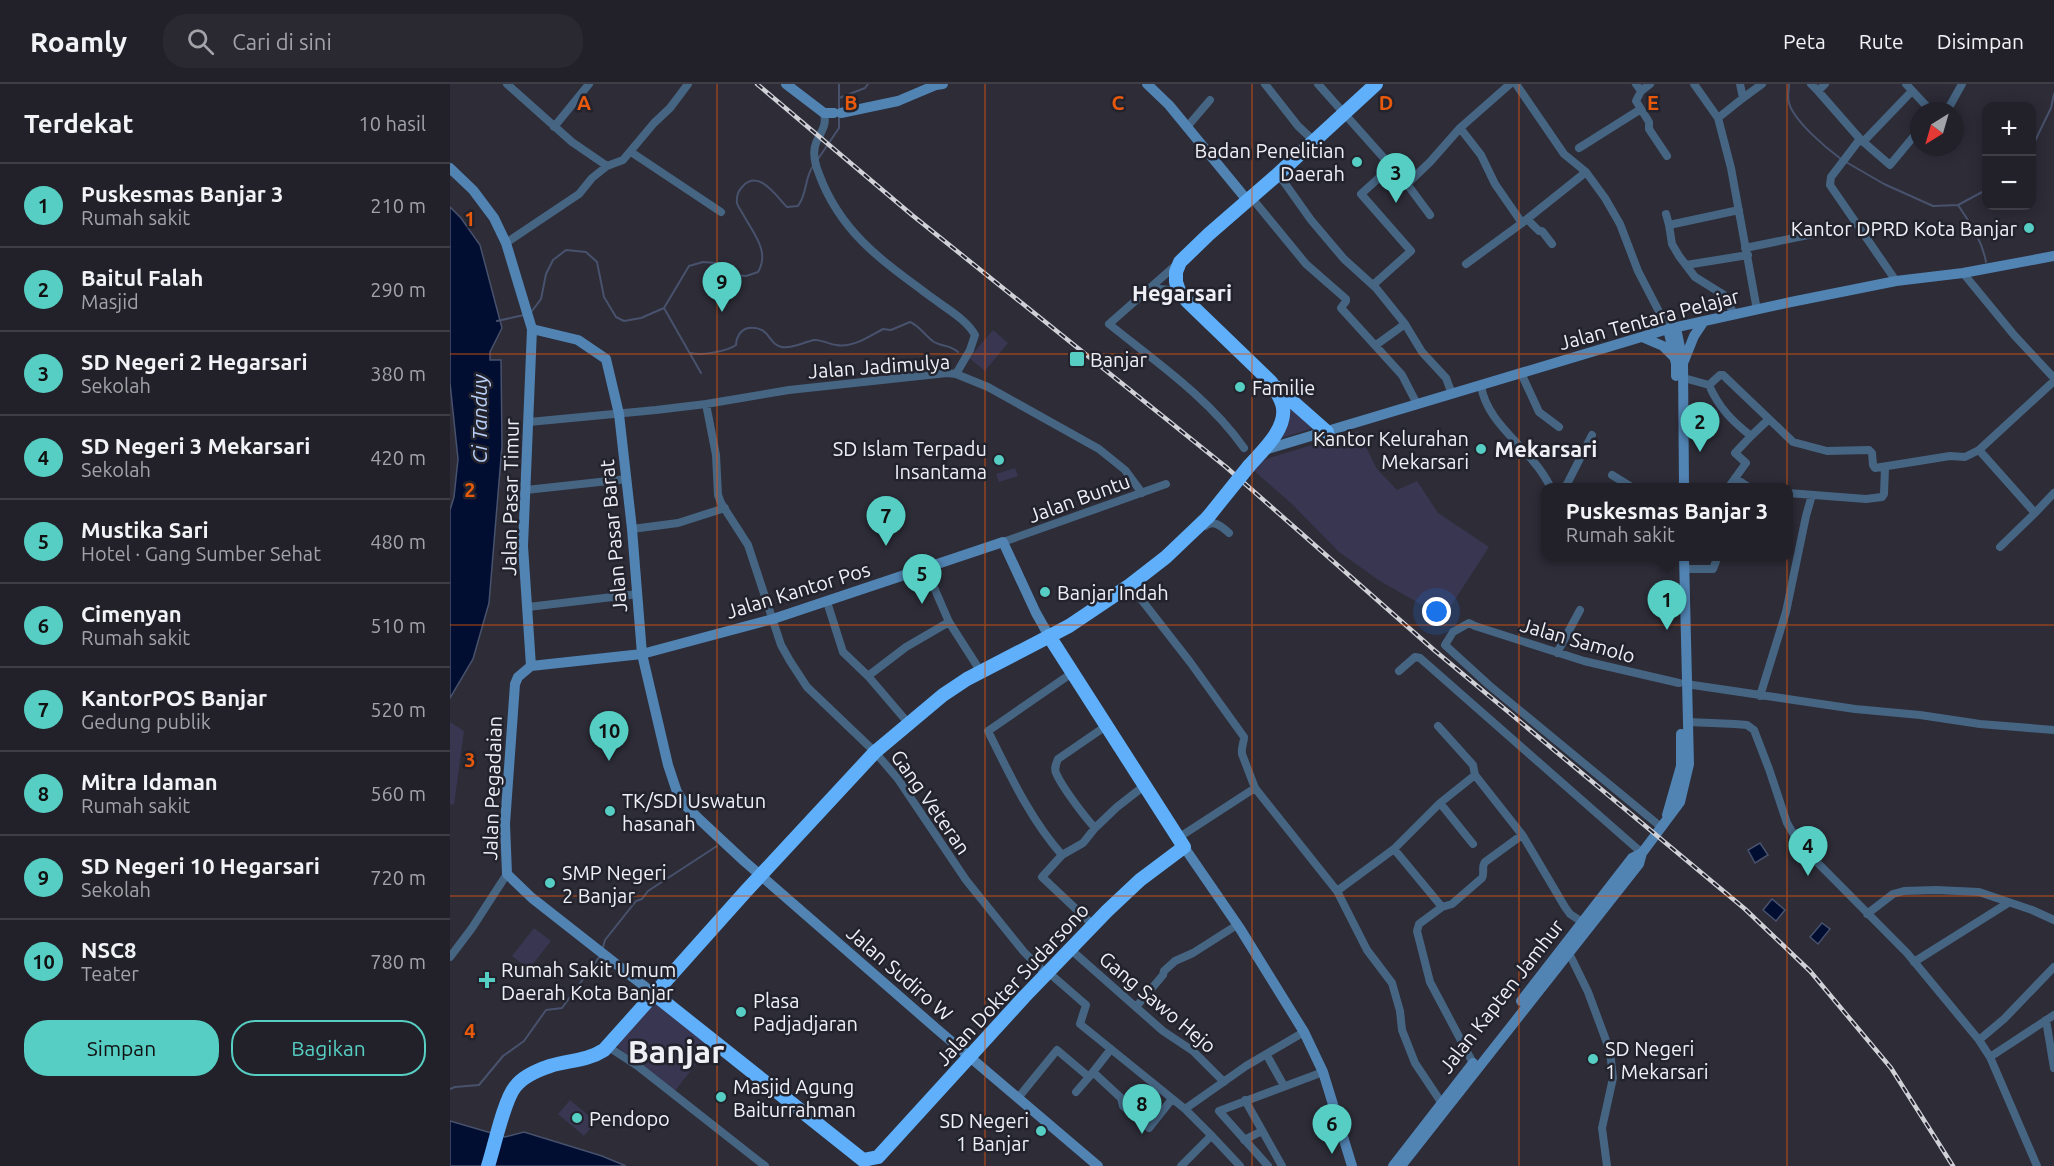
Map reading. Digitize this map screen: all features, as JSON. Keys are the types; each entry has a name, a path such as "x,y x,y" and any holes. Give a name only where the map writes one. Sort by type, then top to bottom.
{"highway":[{"path":"1327,432 1270,382 1187,301 1179,291 1176,277 1179,262 1277,176 1376,84"},
{"path":"488,1166 514,1087 531,1073 551,1065 585,1059 610,1046 653,993 875,752 943,695 967,679 1069,626 1132,584 1166,557 1208,517 1278,431 1283,408 1270,382"},
{"path":"1049,636 1181,843"},
{"name":"Jalan Dokter Sudarsono","path":"878,1161 1047,973 1093,925 1181,843"},
{"path":"653,993 863,1160 878,1161"}],"street":[{"path":"507,84 554,127 607,166"},
{"path":"554,127 589,84"},
{"path":"506,243 579,194 592,178 607,166 619,163 631,152 688,84"},
{"path":"786,84 833,113 898,102 943,84"},
{"path":"1148,84 1306,264 1346,299 1341,308 1402,375 1417,404"},
{"path":"1266,84 1298,126 1314,141"},
{"path":"1318,84 1407,183 1430,215"},
{"path":"1407,183 1430,162 1460,128 1510,84"},
{"path":"1516,84 1564,154 1586,172 1605,198 1620,224 1638,270 1672,329 1684,378 1678,483"},
{"path":"1636,84 1641,91"},
{"path":"1650,84 1641,91 1636,101 1649,122 1649,129 1667,156"},
{"path":"1694,84 1718,117 1731,168 1757,310"},
{"path":"1740,84 1743,98"},
{"path":"1718,117 1762,84"},
{"path":"1811,84 1861,140 1890,165 1910,141"},
{"path":"1818,92 1825,84"},
{"path":"1906,84 1922,102"},
{"path":"1952,102 1962,84"},
{"path":"1896,281 1833,192 1830,181 1861,140 1912,91"},
{"path":"1187,127 1210,100"},
{"path":"1579,148 1641,110"},
{"path":"833,113 815,144 814,157 833,204 853,234 973,331 975,340 956,374"},
{"path":"1460,128 1481,154 1495,184 1525,221 1542,231 1552,244"},
{"path":"808,140 818,140"},
{"path":"631,152 720,212"},
{"path":"1373,285 1411,250 1361,194 1391,167"},
{"name":"Jalan Pasar Timur","path":"450,168 494,218 506,243 528,319 529,422 523,546 531,666"},
{"path":"1466,264 1586,172"},
{"path":"1277,176 1344,260 1373,285 1405,324 1422,352 1446,378 1452,394"},
{"path":"1670,225 1739,210"},
{"path":"1666,214 1672,244 1686,265 1704,283 1724,295 1734,314"},
{"path":"1686,265 1823,232"},
{"name":"Jalan Tentara Pelajar","path":"1261,451 1642,337 1704,321 1896,281 1963,273 2054,256"},
{"path":"1179,262 1109,324 1209,407 1228,426 1244,448"},
{"path":"1709,386 1720,375 1726,376 1793,442 1827,451 1869,450 1872,453 1873,467 1885,468 1950,456 1965,457 1979,450 2054,380 1963,273"},
{"path":"1150,288 1179,291"},
{"name":"Jalan Pasar Barat","path":"528,319 578,340 606,359 619,414 627,479 642,654 668,765 677,792 686,806 760,875"},
{"path":"1684,483 1680,363 1704,321"},
{"path":"1376,345 1405,324"},
{"path":"1642,337 1664,345 1680,363"},
{"path":"1521,373 1539,412 1559,427"},
{"name":"Jalan Jadimulya","path":"529,422 706,404 789,390 902,376 956,374 988,387 1099,449 1125,470 1142,493"},
{"path":"1684,378 1709,386 1716,402 1730,419 1752,436"},
{"path":"1480,385 1482,395 1492,414 1534,462 1548,483"},
{"path":"632,529 678,523 724,508 718,495 716,455 706,404"},
{"path":"1732,483 1746,463 1735,453 1769,419"},
{"path":"1568,483 1592,435"},
{"path":"1979,450 2035,513"},
{"path":"1793,493 1866,499 1882,497 1885,468"},
{"path":"1612,475 1625,483"},
{"path":"1736,478 1743,483"},
{"path":"526,490 627,479"},
{"name":"Jalan Buntu","path":"1003,542 1166,484"},
{"path":"2000,547 2054,493"},
{"path":"1760,696 1786,612 1812,495"},
{"name":"Gang Veteran","path":"724,508 748,544 781,645 807,687 875,752 898,779 966,880 1014,941 1047,973 1086,1005 1080,1024 1111,1050"},
{"path":"1229,533 1216,524 1209,523 1152,574 1132,584 1244,737 1242,754 1255,788 1337,891 1367,950 1392,983 1400,1011 1402,1030 1414,1063 1441,1102"},
{"path":"1003,542 1035,613 1049,636"},
{"name":"Jalan Kantor Pos","path":"531,666 642,654 773,619 1003,542"},
{"name":"Jalan Kapten Jamhur","path":"1565,949 1582,922 1639,864 1642,853 1680,802 1689,764 1677,561"},
{"name":"Jalan Kapten Jamhur","path":"1664,823 1681,766 1684,561"},
{"path":"1684,569 1713,569 1716,561"},
{"path":"926,569 949,622 981,672"},
{"path":"528,607 638,594"},
{"path":"827,602 843,652 868,676 909,724"},
{"path":"1557,653 1580,610"},
{"path":"868,676 906,647 949,622"},
{"name":"Jalan Samolo","path":"1664,823 1490,686 1446,647 1453,632 1469,622 1475,626 1584,661 1683,683 1760,696 1980,724 2054,730"},
{"path":"1400,671 1414,657 1420,658 1642,853"},
{"name":"Jalan Pegadaian","path":"531,666 518,677 515,684 505,824 507,874 532,897 653,993"},
{"path":"1062,855 1049,840 1010,774 988,731 1072,673"},
{"path":"1688,722 1747,725 1754,730 1787,823 1800,845 1914,962 1979,1040 1990,1057 2037,1166"},
{"path":"1095,828 1056,772 1055,765 1058,759 1106,726"},
{"path":"1438,726 1473,765 1475,775 1522,835 1565,907 1570,914 1582,922"},
{"path":"1337,891 1394,849 1440,803 1475,775"},
{"path":"1093,925 1042,877 1062,855 1083,843 1117,807 1144,786"},
{"path":"1255,788 1181,843 1237,925 1304,1032 1323,1072 1352,1166"},
{"path":"1440,803 1473,844"},
{"path":"1473,1063 1430,982 1416,930 1419,924 1442,907 1452,904 1482,878 1485,862 1522,835"},
{"path":"1394,849 1442,907"},
{"path":"450,957 507,874"},
{"name":"Jalan Sudiro W","path":"760,875 1098,1166"},
{"path":"1868,914 1893,894 1904,891 1936,890 1980,892 2054,920"},
{"name":"Jalan Kapten Jamhur","path":"1401,1166 1610,893"},
{"path":"1914,962 2008,903"},
{"path":"1136,1007 1163,975 1164,970 1175,961 1193,953 1237,925"},
{"name":"Gang Sawo Hejo","path":"1070,949 1163,1031 1193,1051 1224,1082"},
{"path":"1565,949 1588,992 1612,1060 1613,1078 1602,1128 1607,1166"},
{"path":"1979,1040 2004,1019 2054,967"},
{"path":"1990,1057 2054,1015"},
{"path":"2046,1020 2054,1068"},
{"name":"Jalan Kapten Jamhur","path":"1393,1166 1441,1102 1505,1028"},
{"path":"1185,1109 1304,1032"},
{"path":"610,1046 765,1166"},
{"path":"1018,1098 1057,1050 1121,1098 1123,1106 1148,1128 1172,1099"},
{"path":"1077,1092 1111,1050 1185,1109 1240,1166"},
{"path":"1269,1059 1284,1086"},
{"path":"1268,1166 1219,1111 1323,1072"},
{"path":"1245,1100 1282,1166"},
{"path":"1245,1140 1262,1131"},
{"path":"1181,1166 1209,1138 1210,1134"}],"shaded area":[{"path":"993,330 1008,343 985,371 969,358"},
{"path":"1288,403 1316,427 1282,438"},
{"path":"1358,431 1377,469 1397,490 1417,481 1438,513 1489,547 1445,615 1380,581 1339,552 1292,504 1253,470 1266,459"},
{"path":"1015,468 1018,476 999,482 996,474"},
{"path":"450,722 464,731 454,805 450,804"},
{"path":"534,928 551,941 529,969 512,956"},
{"path":"652,998 711,1045 674,1092 615,1045"},
{"name":"Pendopo","path":"570,1100 596,1122 584,1136 558,1114"}],"water":[{"name":"Ci Tanduy","path":"450,207 461,218 480,245 502,328 490,352 490,360 501,360 502,446 489,603 473,659 450,698 450,510 454,497 458,459 450,383"},
{"path":"1760,843 1768,855 1755,863 1748,850"},
{"path":"1772,899 1785,910 1776,921 1763,910"},
{"path":"1822,923 1830,929 1818,944 1810,937"},
{"path":"450,1121 505,1137 524,1132 602,1156 626,1166 450,1166"}],"waterway":[{"path":"839,84 839,111"},
{"path":"839,98 865,88 868,84"},
{"path":"1789,84 1788,101 1797,118 1819,141 1841,159"},
{"path":"2036,139 2051,108 2054,94"},
{"path":"818,159 839,128 839,117"},
{"path":"1846,162 1884,184 1933,206 1958,205 1982,192"},
{"path":"532,311 541,299 546,274 553,260 566,250 586,252 597,262 604,297 616,317 624,321 641,318 664,308 689,266 703,262 717,263 731,275 746,276 758,272 761,265 761,250 756,236 738,205 739,192 749,182 761,182 787,207 798,206 813,166"},
{"path":"1958,205 1979,239 1986,262"},
{"path":"664,308 701,373"},
{"path":"497,321 524,315"},
{"path":"691,353 708,353 732,347 736,345 741,332 748,328 761,329 774,343 782,347 817,340 842,346 860,341 883,329 891,330 910,322 934,342 958,352"},
{"path":"603,947 605,940 636,901 717,846"},
{"path":"450,1089 479,1085 503,1056 524,1041 546,1010 562,1008 600,956"}],"railway":[{"path":"757,84 912,215 1226,467 1434,650 1745,909 1810,971 1891,1068 1953,1166"}],"place":[{"name":"Badan Penelitian Daerah","path":"1357,162"},
{"name":"SD Negeri 2 Hegarsari","path":"1396,203"},
{"name":"Kantor DPRD Kota Banjar","path":"2029,228"},
{"name":"SD Negeri 10 Hegarsari","path":"722,312"},
{"name":"Banjar","path":"1077,359"},
{"name":"Familie","path":"1240,387"},
{"name":"Kantor Kelurahan Mekarsari","path":"1481,449"},
{"name":"Baitul Falah","path":"1700,452"},
{"name":"SD Islam Terpadu Insantama","path":"999,460"},
{"name":"KantorPOS Banjar","path":"886,546"},
{"name":"Banjar Indah","path":"1045,592"},
{"name":"Mustika Sari","path":"922,604"},
{"name":"Puskesmas Banjar 3","path":"1667,630"},
{"name":"NSC8","path":"609,761"},
{"name":"TK/SDI Uswatun hasanah","path":"610,811"},
{"name":"SD Negeri 3 Mekarsari","path":"1808,876"},
{"name":"SMP Negeri 2 Banjar","path":"550,883"},
{"name":"Rumah Sakit Umum Daerah Kota Banjar","path":"487,980"},
{"name":"Plasa Padjadjaran","path":"741,1012"},
{"name":"SD Negeri 1 Mekarsari","path":"1593,1059"},
{"name":"Masjid Agung Baiturrahman","path":"721,1097"},
{"name":"Pendopo","path":"577,1118"},
{"name":"SD Negeri 1 Banjar","path":"1041,1131"},
{"name":"Mitra Idaman","path":"1142,1134"},
{"name":"Cimenyan","path":"1332,1154"}],"district":[{"name":"Hegarsari","path":"1182,292"},
{"name":"Mekarsari","path":"1546,448"},
{"name":"Banjar","path":"676,1051"}]}
